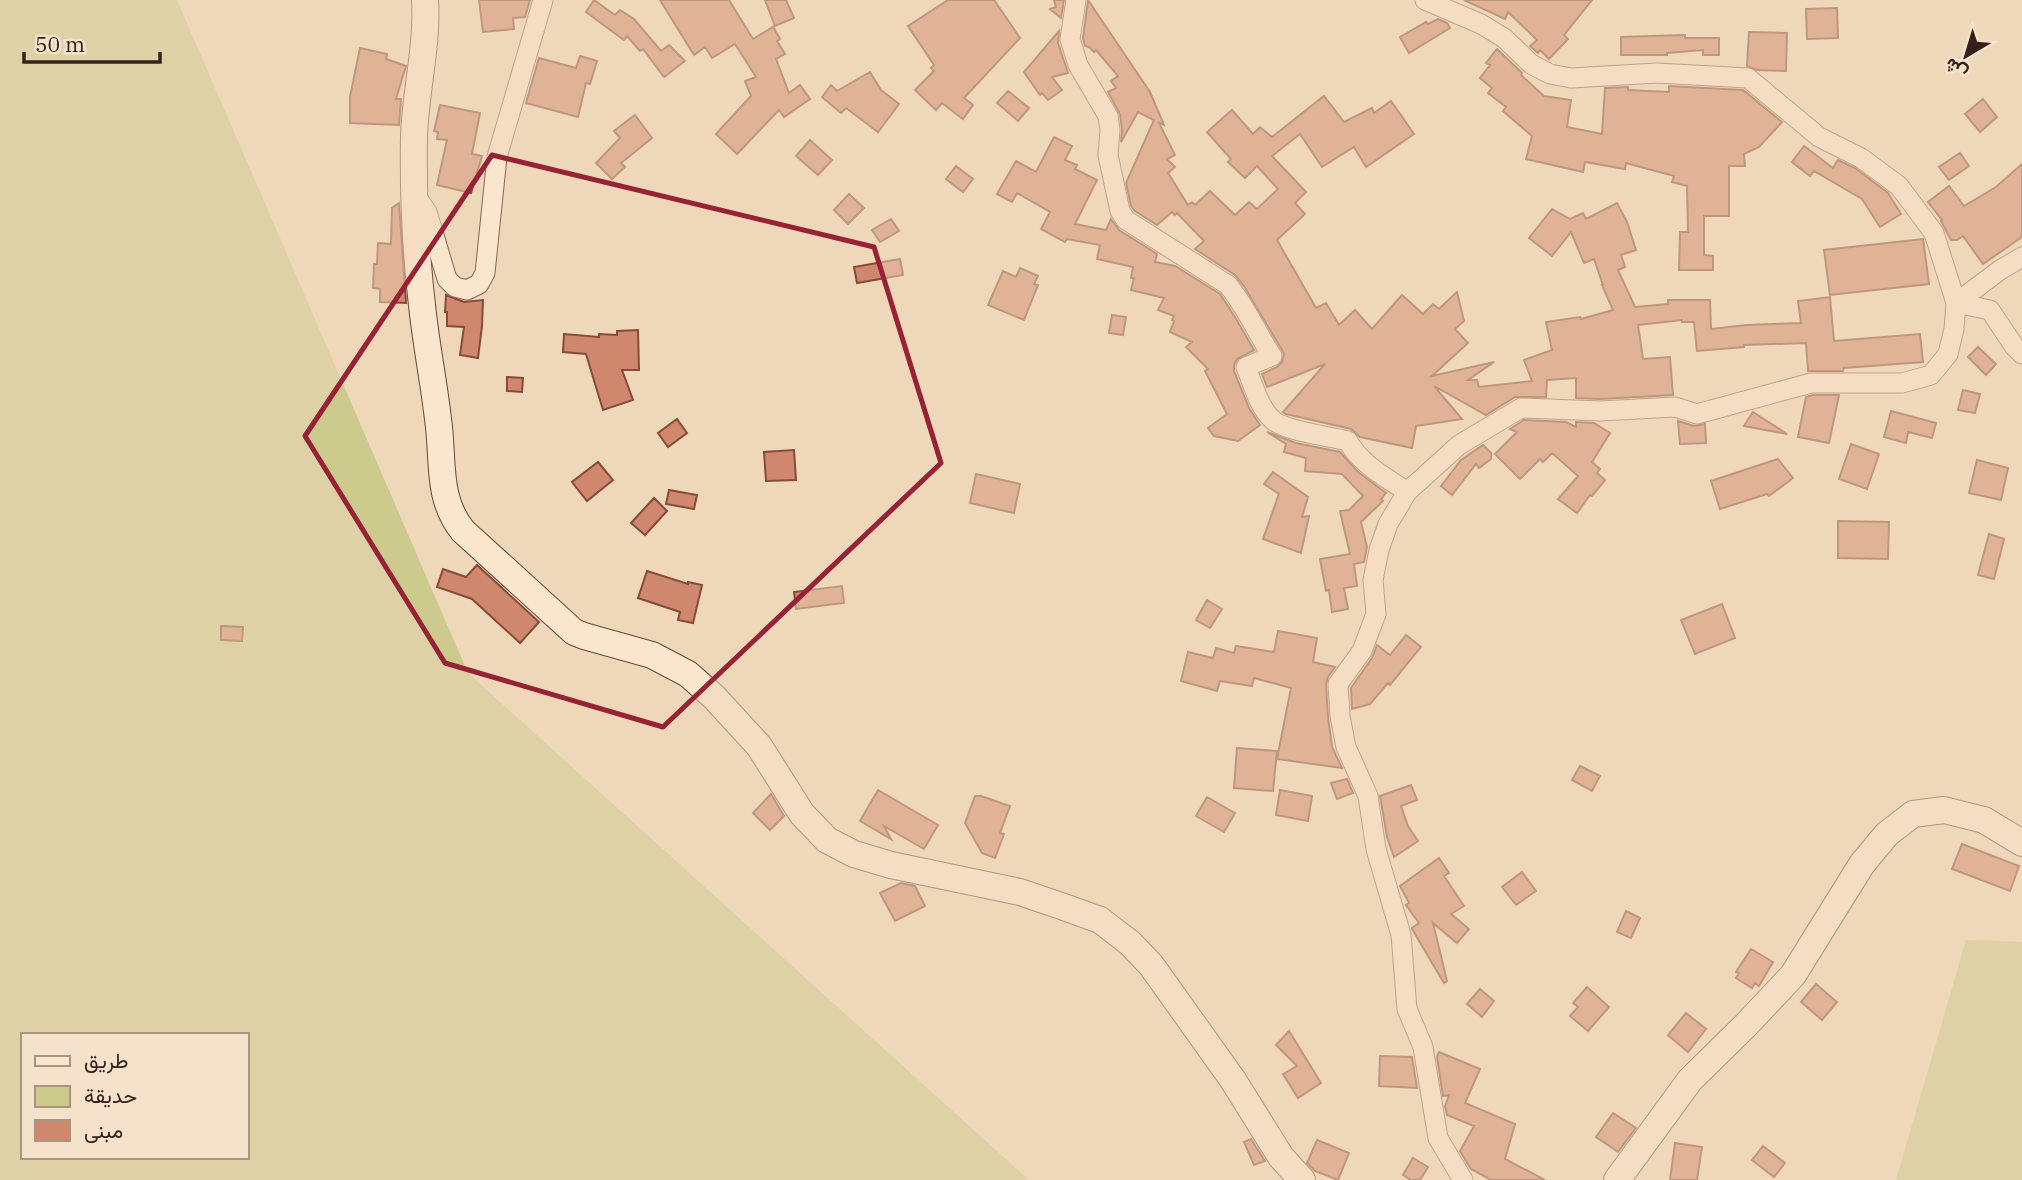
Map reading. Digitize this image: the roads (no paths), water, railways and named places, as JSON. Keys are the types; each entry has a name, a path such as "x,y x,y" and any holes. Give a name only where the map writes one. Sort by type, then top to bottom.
{"main road":[{"path":"425,0 414,135 414,194 422,311 439,422 443,484 447,507 454,520 574,632 652,655 688,674 714,697 759,746 802,814 827,840 855,854 878,861 1020,892 1100,920 1130,943 1151,965 1233,1080 1281,1157 1302,1180"},
{"path":"1617,1180 1690,1080 1793,975 1862,864 1887,834 1913,814 1944,810 1984,820 2022,843"}],"street":[{"path":"414,194 427,212 447,279 455,287 467,290 479,284 485,273 497,157 543,0"},
{"path":"1076,0 1070,39 1078,65 1108,116 1108,155 1119,211 1126,220 1228,285 1234,292 1272,356 1246,368 1261,402 1273,420 1291,429 1348,441 1354,453 1361,459 1408,492"},
{"path":"1425,0 1481,24 1504,38 1531,64 1549,74 1571,78 1657,73 1748,78 1819,137 1861,158 1899,186 1934,233 1956,303 1948,354 1931,375 1902,383 1811,383 1698,414 1675,407 1600,411 1521,408 1459,445 1408,492 1388,524 1373,580 1376,614 1362,651 1338,684 1340,716 1346,747 1368,796 1376,849 1401,934 1407,1009 1423,1047 1438,1138 1463,1180"},
{"path":"1956,303 2022,257"},
{"path":"1956,303 1990,310 2022,354"}]}
